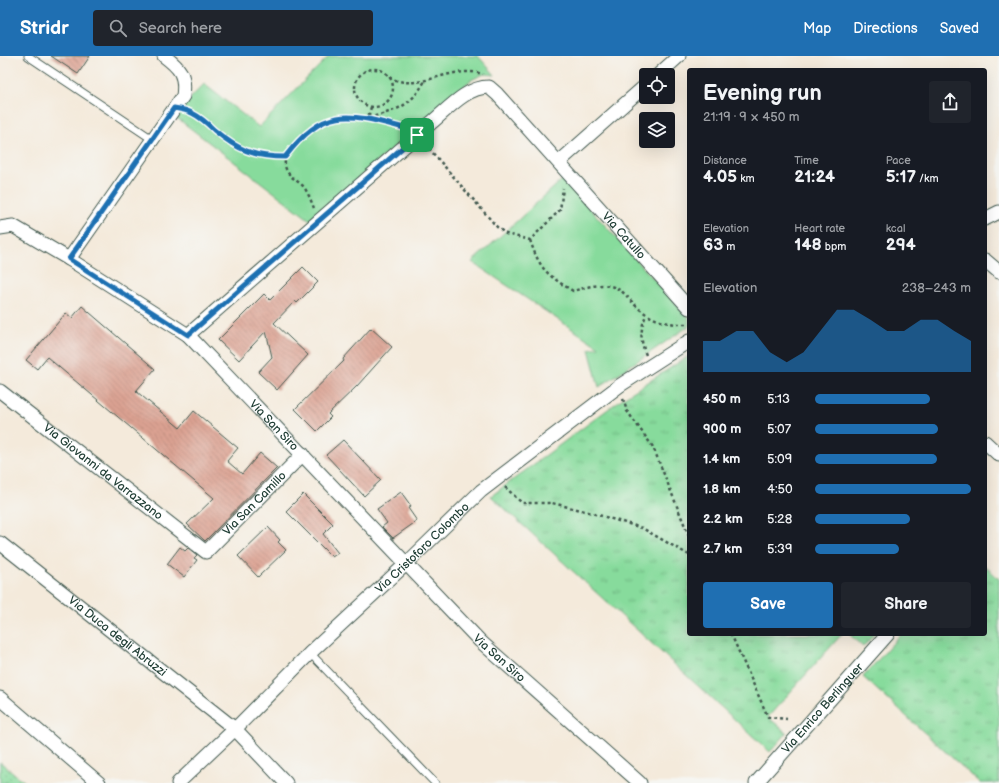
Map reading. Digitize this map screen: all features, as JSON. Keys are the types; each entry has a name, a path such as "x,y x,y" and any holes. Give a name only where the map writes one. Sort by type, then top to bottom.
{"street":[{"path":"69,259 182,96 183,78 180,69 164,56"},
{"path":"666,68 679,56"},
{"path":"188,335 470,90 480,86 489,86"},
{"name":"Via Catullo","path":"489,86 687,306"},
{"path":"562,166 639,92"},
{"path":"987,219 999,212"},
{"name":"Via San Siro","path":"0,227 13,226 69,259 188,335 480,641 640,783"},
{"path":"987,262 999,272"},
{"name":"Via Cristoforo Colombo","path":"178,783 235,729 310,653 406,564 481,491 619,386 650,365 687,343"},
{"name":"Via Giovanni da Varrazzano","path":"0,392 206,552"},
{"path":"987,444 999,455"},
{"name":"Via San Camillo","path":"206,552 303,454"},
{"name":"Via Duca degli Abruzzi","path":"0,543 235,729 286,783"},
{"name":"Via Enrico Berlinguer","path":"756,783 886,636"},
{"path":"0,698 99,783"}],"lane":[{"path":"28,56 152,139"},
{"path":"310,653 435,783"}],"path":[{"path":"389,77 393,89 389,99 384,104 371,107 366,106 358,99 355,87 358,78 368,70 374,69 384,72 389,77 403,83 425,80 457,71 471,71 484,74 489,86"},
{"path":"368,118 401,108 416,95 425,80"},
{"path":"368,118 371,107"},
{"path":"174,108 192,113 241,150 256,155 285,157"},
{"path":"320,219 303,186 290,175 285,168 285,157 299,139 311,128 323,121 337,117 368,118 412,130 503,233 530,240"},
{"path":"530,240 560,210 563,196 562,166"},
{"path":"530,240 535,255 543,270 573,291 592,286 606,285 619,289 646,315 661,322 687,324"},
{"path":"646,315 641,328 641,341 650,365"},
{"path":"619,386 627,412 653,447 687,531"},
{"path":"497,479 522,503 552,503 642,528 687,554"},
{"path":"732,636 768,717 787,719"}],"green space":[{"path":"329,56 478,56 495,75 484,74 471,80 310,220 177,118 180,109 204,84 259,127"},
{"path":"563,179 687,316 687,327 599,387 589,349 599,347 472,262"},
{"path":"687,357 687,636 840,636 768,717 787,733 770,752 491,496 623,398"},
{"path":"987,568 999,579 999,783 980,783 863,677 899,636 987,636"},
{"path":"851,636 873,636 863,647"},
{"path":"0,762 26,783 0,783"}],"building":[{"path":"51,56 90,56 78,74"},
{"path":"303,267 318,282 297,303 295,301 274,323 308,355 277,390 258,372 272,357 266,331 239,360 218,340 264,294 270,300"},
{"path":"82,306 155,369 136,391 180,428 194,411 238,448 227,461 242,474 260,453 277,468 205,541 187,524 214,498 47,357 37,369 26,360 66,313 72,318"},
{"path":"371,328 392,347 357,386 328,414 331,417 317,431 295,409 344,361 343,359"},
{"path":"343,440 381,480 364,496 326,455"},
{"path":"401,492 411,506 408,508 417,521 393,538 382,527 387,523 377,509"},
{"path":"303,494 333,524 323,534 338,553 332,557 286,511"},
{"path":"268,527 280,540 278,542 286,550 258,577 238,556"},
{"path":"180,547 185,551 188,548 197,555 194,558 197,560 184,577 167,564"}],"route":[{"path":"174,108 192,113 241,150 256,155 271,157 285,157 299,139 311,128 323,121 337,117 368,118 412,130 417,135 188,335 69,259 174,108"}]}
